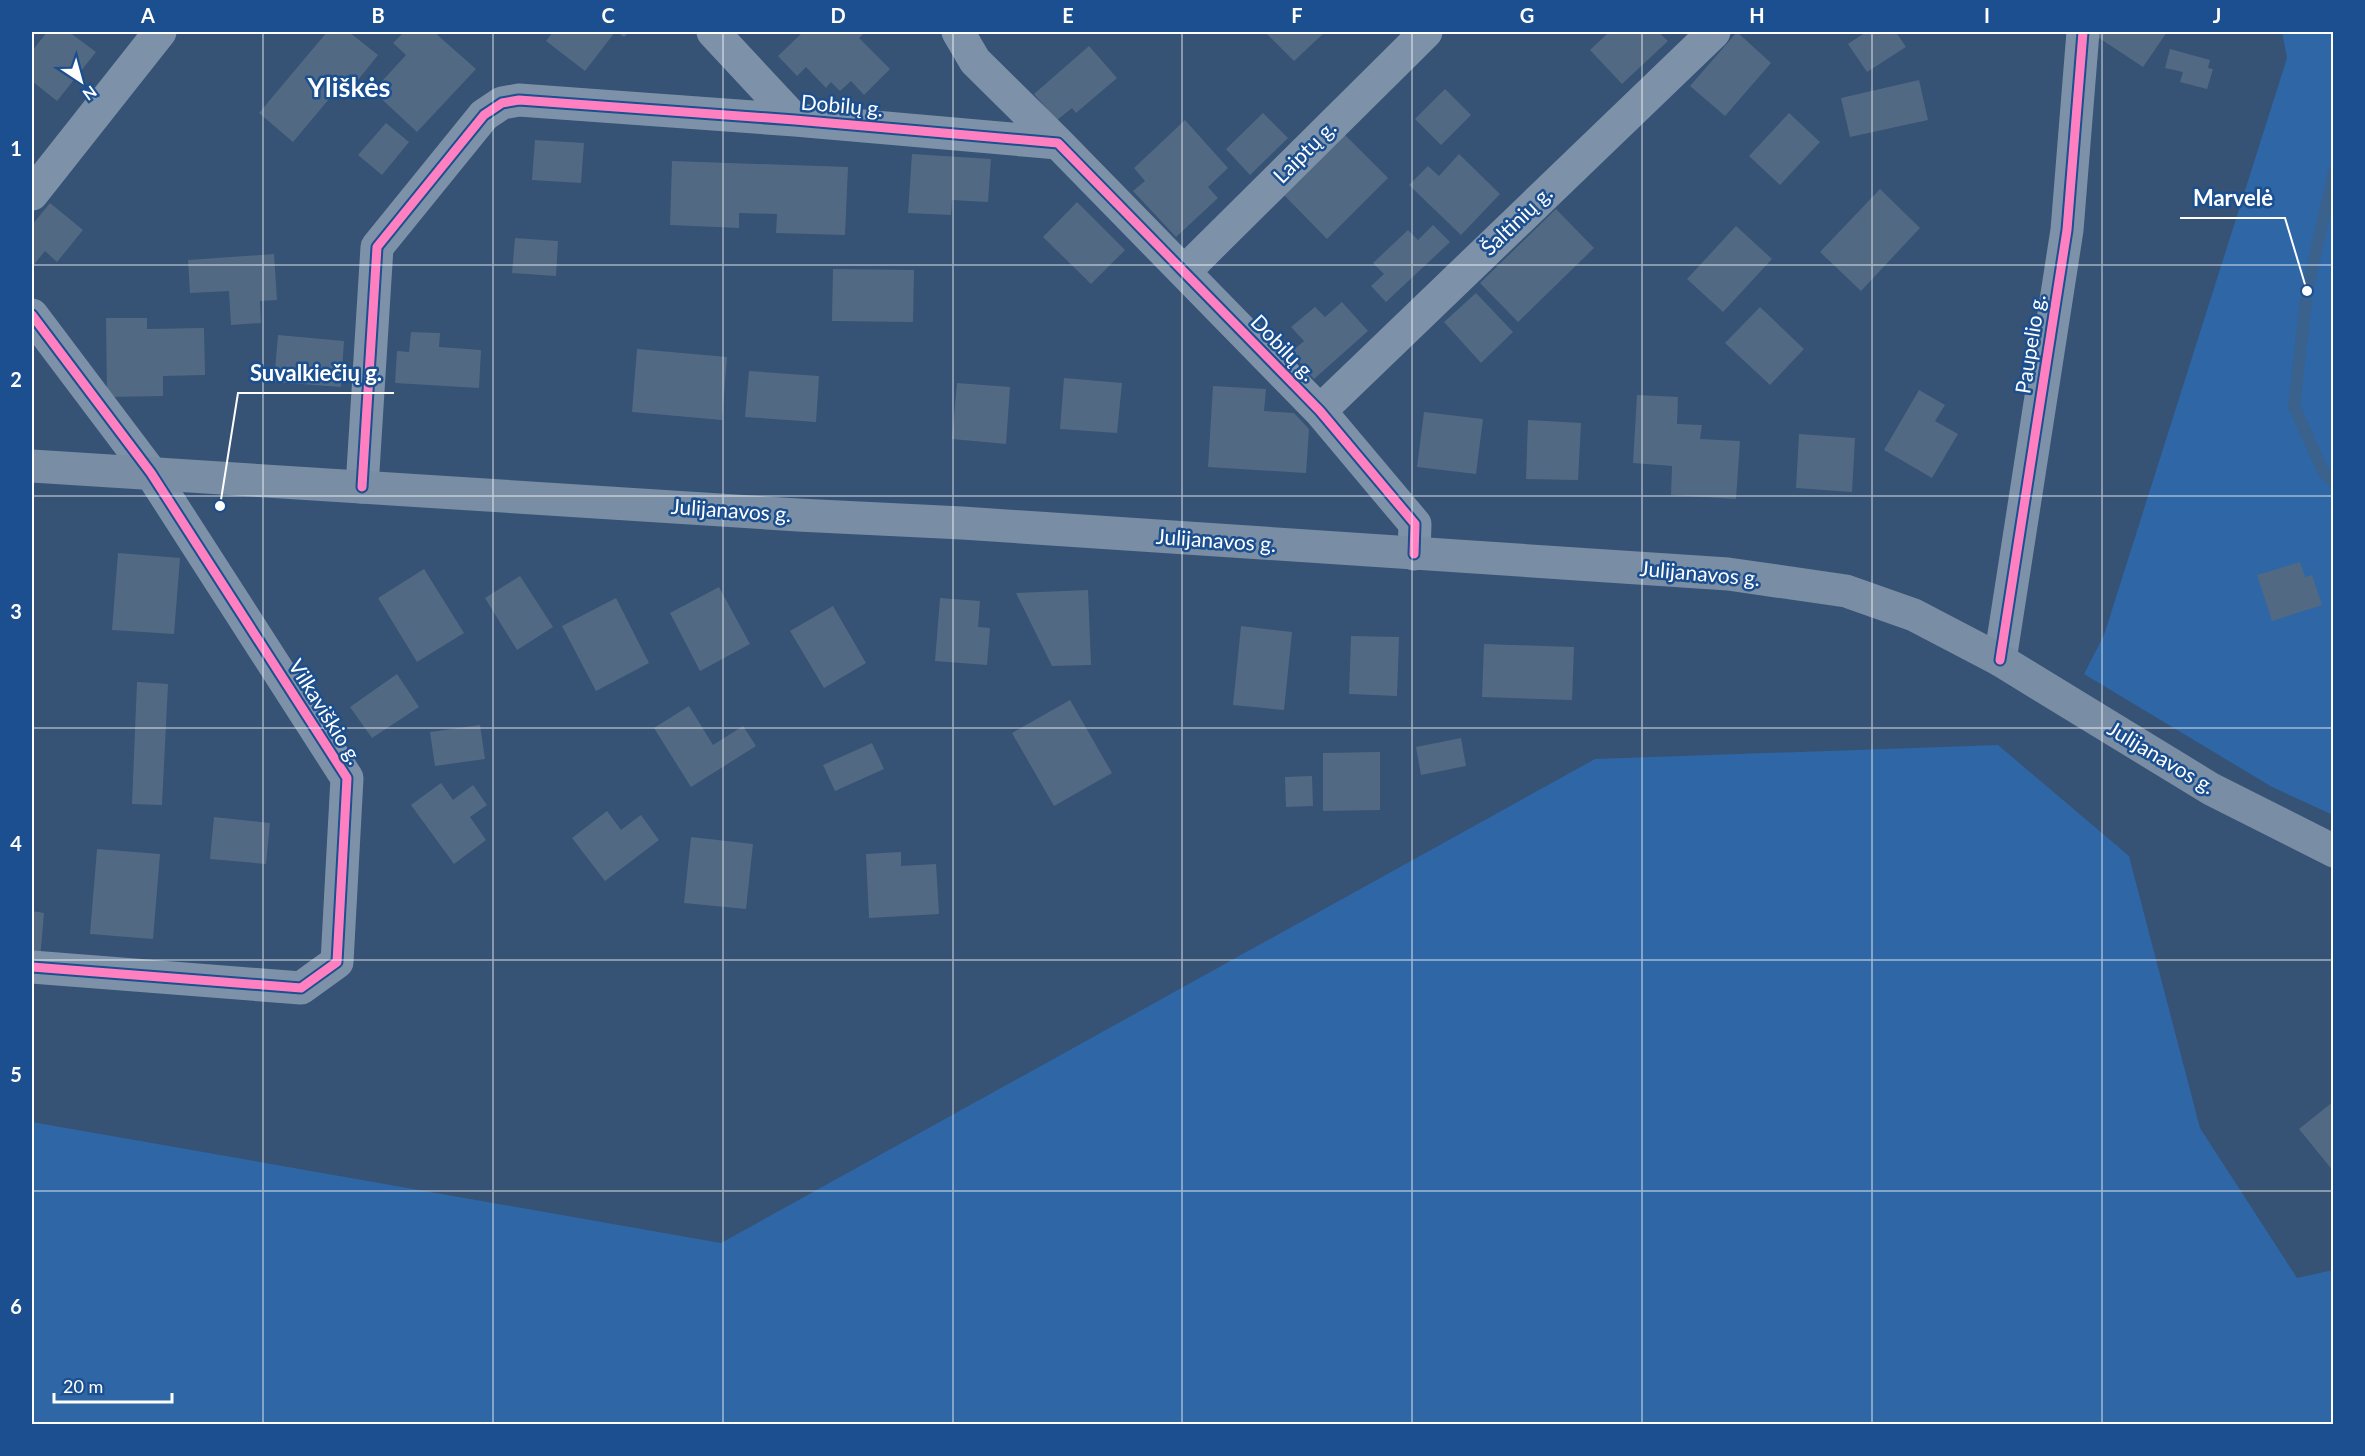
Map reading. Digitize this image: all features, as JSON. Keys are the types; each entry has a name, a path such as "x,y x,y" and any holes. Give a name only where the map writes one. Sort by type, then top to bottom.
{"main road":[{"name":"Julijanavos g.","path":"32,466 798,515 974,524 1728,574 1846,591 1914,615 2000,660 2211,789 2334,851"}],"street":[{"path":"32,194 160,32"},
{"path":"713,32 795,120"},
{"path":"958,32 975,62 1058,143"},
{"name":"Laiptų g.","path":"1184,272 1426,32"},
{"name":"Šaltinių g.","path":"1320,411 1714,32"},
{"name":"Paupelio g.","path":"2000,660 2067,230 2083,32"},
{"name":"Dobilų g.","path":"362,487 377,247 484,114 502,104 519,100 795,120 1058,143 1320,411 1415,524 1414,554"},
{"name":"Vilkaviškio g.","path":"32,315 151,473 347,778 337,962 301,988 32,967"}],"shaded area":[{"path":"2282,32 2333,32 2333,815 2272,787 2084,674 2104,635 2287,58"},
{"path":"1998,745 2129,856 2200,1128 2297,1278 2333,1270 2333,1424 32,1424 32,1122 721,1243 1595,759"}],"building":[{"path":"47,32 69,32 96,52 57,101 32,81 32,51"},
{"path":"327,32 349,32 378,55 358,80 350,74 293,142 259,113"},
{"path":"404,32 434,32 476,69 417,132 373,91 406,55 393,43"},
{"path":"553,32 615,32 585,71 546,41"},
{"path":"617,32 629,32 624,37"},
{"path":"803,32 865,32 859,38 890,69 864,95 851,81 840,91 831,82 826,88 806,67 797,76 778,56"},
{"path":"1265,32 1325,32 1294,61"},
{"path":"1609,32 1658,32 1668,41 1622,84 1590,50"},
{"path":"1737,32 1771,63 1725,116 1690,86"},
{"path":"1862,32 1896,32 1906,47 1867,72 1848,44 1863,34"},
{"path":"2099,32 2167,32 2143,67 2096,36"},
{"path":"1089,46 1117,78 1076,113 1072,108 1057,120 1034,94"},
{"path":"2170,49 2210,60 2208,68 2213,69 2207,89 2180,82 2183,72 2165,68"},
{"path":"1919,80 1928,120 1850,137 1841,98"},
{"path":"1445,89 1471,115 1441,145 1415,119"},
{"path":"1263,113 1288,138 1250,175 1226,149"},
{"path":"1789,113 1820,142 1780,185 1749,156"},
{"path":"1185,120 1228,168 1208,187 1218,198 1176,237 1133,191 1145,181 1134,168"},
{"path":"386,123 409,142 382,175 358,155"},
{"path":"1345,135 1388,178 1327,239 1284,195"},
{"path":"535,140 584,143 581,183 532,180"},
{"path":"912,154 991,159 988,202 952,200 951,215 908,213"},
{"path":"1459,154 1500,194 1461,235 1409,185 1428,166 1439,176"},
{"path":"672,161 848,167 845,235 776,233 777,214 739,213 739,228 670,225"},
{"path":"1880,189 1920,228 1861,291 1820,252"},
{"path":"1077,202 1125,250 1091,284 1043,237"},
{"path":"50,203 83,230 57,262 45,251 32,267 32,225"},
{"path":"1556,209 1594,248 1518,322 1480,283"},
{"path":"1433,225 1450,242 1386,302 1371,286 1384,274 1373,263 1408,230 1418,240"},
{"path":"1736,226 1772,259 1723,312 1687,279"},
{"path":"515,238 558,241 556,276 512,273"},
{"path":"274,254 277,300 260,301 261,323 231,325 229,291 190,293 188,260"},
{"path":"833,269 914,270 913,322 832,321"},
{"path":"1476,293 1513,332 1481,363 1444,322"},
{"path":"1342,302 1368,331 1314,379 1291,352 1304,341 1291,327 1315,307 1325,317"},
{"path":"1760,307 1804,349 1770,385 1725,343"},
{"path":"106,318 147,318 147,329 204,328 205,375 163,376 163,396 107,397"},
{"path":"411,332 440,333 439,347 481,350 479,388 395,383 397,351 409,352"},
{"path":"278,335 344,341 341,387 274,382"},
{"path":"637,349 727,357 722,420 632,412"},
{"path":"749,371 819,376 816,422 745,417"},
{"path":"1064,378 1122,383 1117,433 1060,429"},
{"path":"957,383 1010,387 1006,444 952,439"},
{"path":"1213,386 1266,389 1264,411 1294,413 1309,429 1306,473 1208,467"},
{"path":"1919,390 1945,405 1935,421 1958,434 1932,478 1884,450"},
{"path":"1637,395 1678,397 1677,424 1702,425 1700,439 1740,441 1736,499 1671,495 1672,466 1633,463"},
{"path":"1424,412 1483,419 1476,474 1417,467"},
{"path":"1528,420 1581,423 1578,480 1526,479"},
{"path":"1799,434 1855,438 1852,492 1796,488"},
{"path":"118,553 180,558 174,634 112,630"},
{"path":"2300,562 2305,577 2312,575 2322,605 2272,621 2257,575"},
{"path":"424,569 464,633 417,662 378,598"},
{"path":"520,576 553,627 517,650 485,598"},
{"path":"719,587 750,644 700,671 670,613"},
{"path":"1088,590 1091,665 1052,666 1016,593"},
{"path":"616,598 649,663 596,691 562,626"},
{"path":"940,598 980,601 978,627 990,628 987,665 935,661"},
{"path":"833,606 866,663 824,688 790,631"},
{"path":"1241,626 1292,632 1284,710 1233,705"},
{"path":"1351,636 1399,637 1397,696 1349,694"},
{"path":"1484,644 1574,647 1572,700 1482,697"},
{"path":"397,674 419,707 372,738 350,707"},
{"path":"137,682 168,684 162,805 132,804"},
{"path":"1070,700 1112,773 1054,806 1012,733"},
{"path":"689,706 713,745 743,726 756,746 691,787 654,728"},
{"path":"480,725 485,759 435,766 430,732"},
{"path":"1461,738 1466,766 1421,775 1416,747"},
{"path":"872,743 884,769 835,791 823,765"},
{"path":"1380,752 1380,810 1323,811 1323,753"},
{"path":"1312,776 1313,806 1286,807 1285,777"},
{"path":"441,783 453,800 473,785 487,805 470,817 486,840 454,864 411,805"},
{"path":"607,811 621,830 641,815 659,840 605,881 572,838"},
{"path":"214,817 270,823 266,864 210,859"},
{"path":"691,837 753,844 746,909 684,903"},
{"path":"97,849 160,854 153,939 90,934"},
{"path":"901,852 901,866 936,864 939,914 869,918 866,854"},
{"path":"32,911 44,913 40,960 32,959"},
{"path":"2334,1101 2334,1172 2299,1129"}],"waterway":[{"path":"2334,172 2307,291 2294,406 2323,471 2334,483"}],"cycle path":[{"path":"2000,660 2067,230 2083,32"},
{"path":"362,487 377,247 484,115 502,103 519,100 795,120 1058,143 1320,411 1415,524 1414,554"},
{"path":"32,315 151,473 347,778 337,962 301,988 32,967"}],"place":[{"name":"Marvelė","path":"2307,291"},
{"name":"Suvalkiečių g.","path":"220,506"}],"district":[{"name":"Yliškės","path":"349,88"}]}
